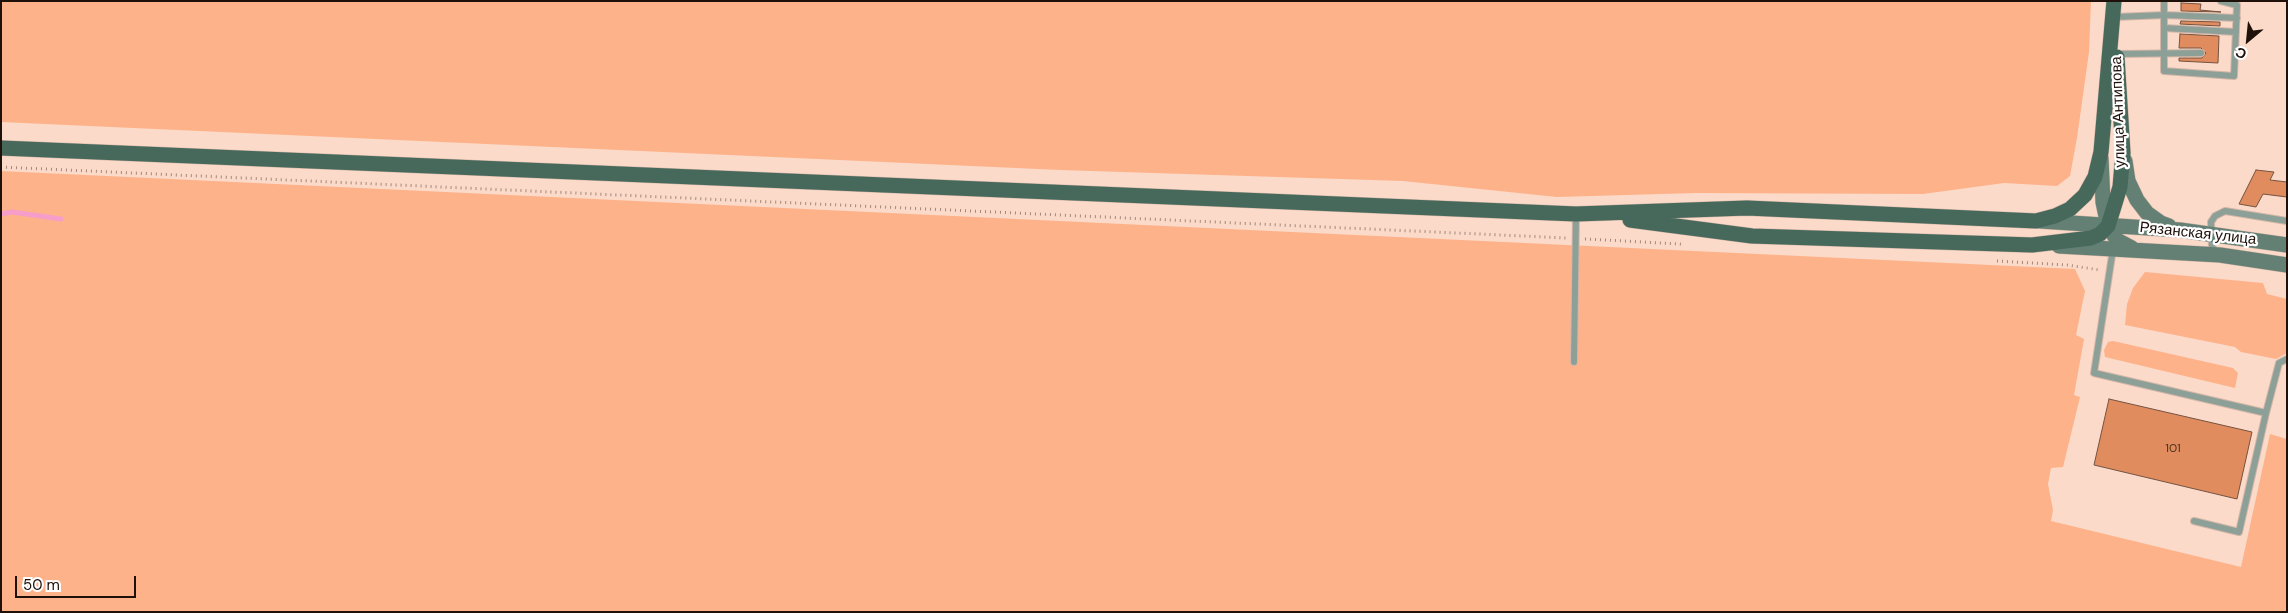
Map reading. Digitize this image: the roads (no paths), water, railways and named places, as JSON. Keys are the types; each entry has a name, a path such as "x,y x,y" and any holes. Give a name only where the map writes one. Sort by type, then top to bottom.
{"main road":[{"name":"улица Антипова","path":"2108,226 2120,187 2123,153 2115,8"},
{"name":"улица Антипова","path":"1583,214 1747,208 2036,221 2055,216 2070,209 2085,195 2095,176 2101,152 2115,8"},
{"path":"1,148 1583,214 1752,236 2032,245 2091,238 2100,234 2108,226"},
{"path":"2101,152 2103,202 2108,226 2117,240 2136,249"},
{"path":"2123,153 2128,182 2137,200 2147,213 2161,224 2180,230"},
{"name":"Рязанская улица","path":"2036,221 2180,230 2287,245"},
{"name":"Рязанская улица","path":"2032,245 2136,249 2220,255 2287,265"}],"lane":[{"path":"2164,1 2164,71 2234,76 2237,5 2221,1"},
{"path":"2115,8 2165,15 2237,18"},
{"path":"2164,28 2236,32"},
{"path":"2117,54 2201,53"},
{"path":"2220,255 2212,247 2210,233 2211,222 2215,216 2225,211 2287,221"},
{"path":"1574,362 1576,239 1583,214"},
{"path":"2113,248 2094,372 2266,413"},
{"path":"2194,521 2239,532 2278,362 2287,359"}],"waterway":[{"path":"1,214 12,212 61,219"}]}
